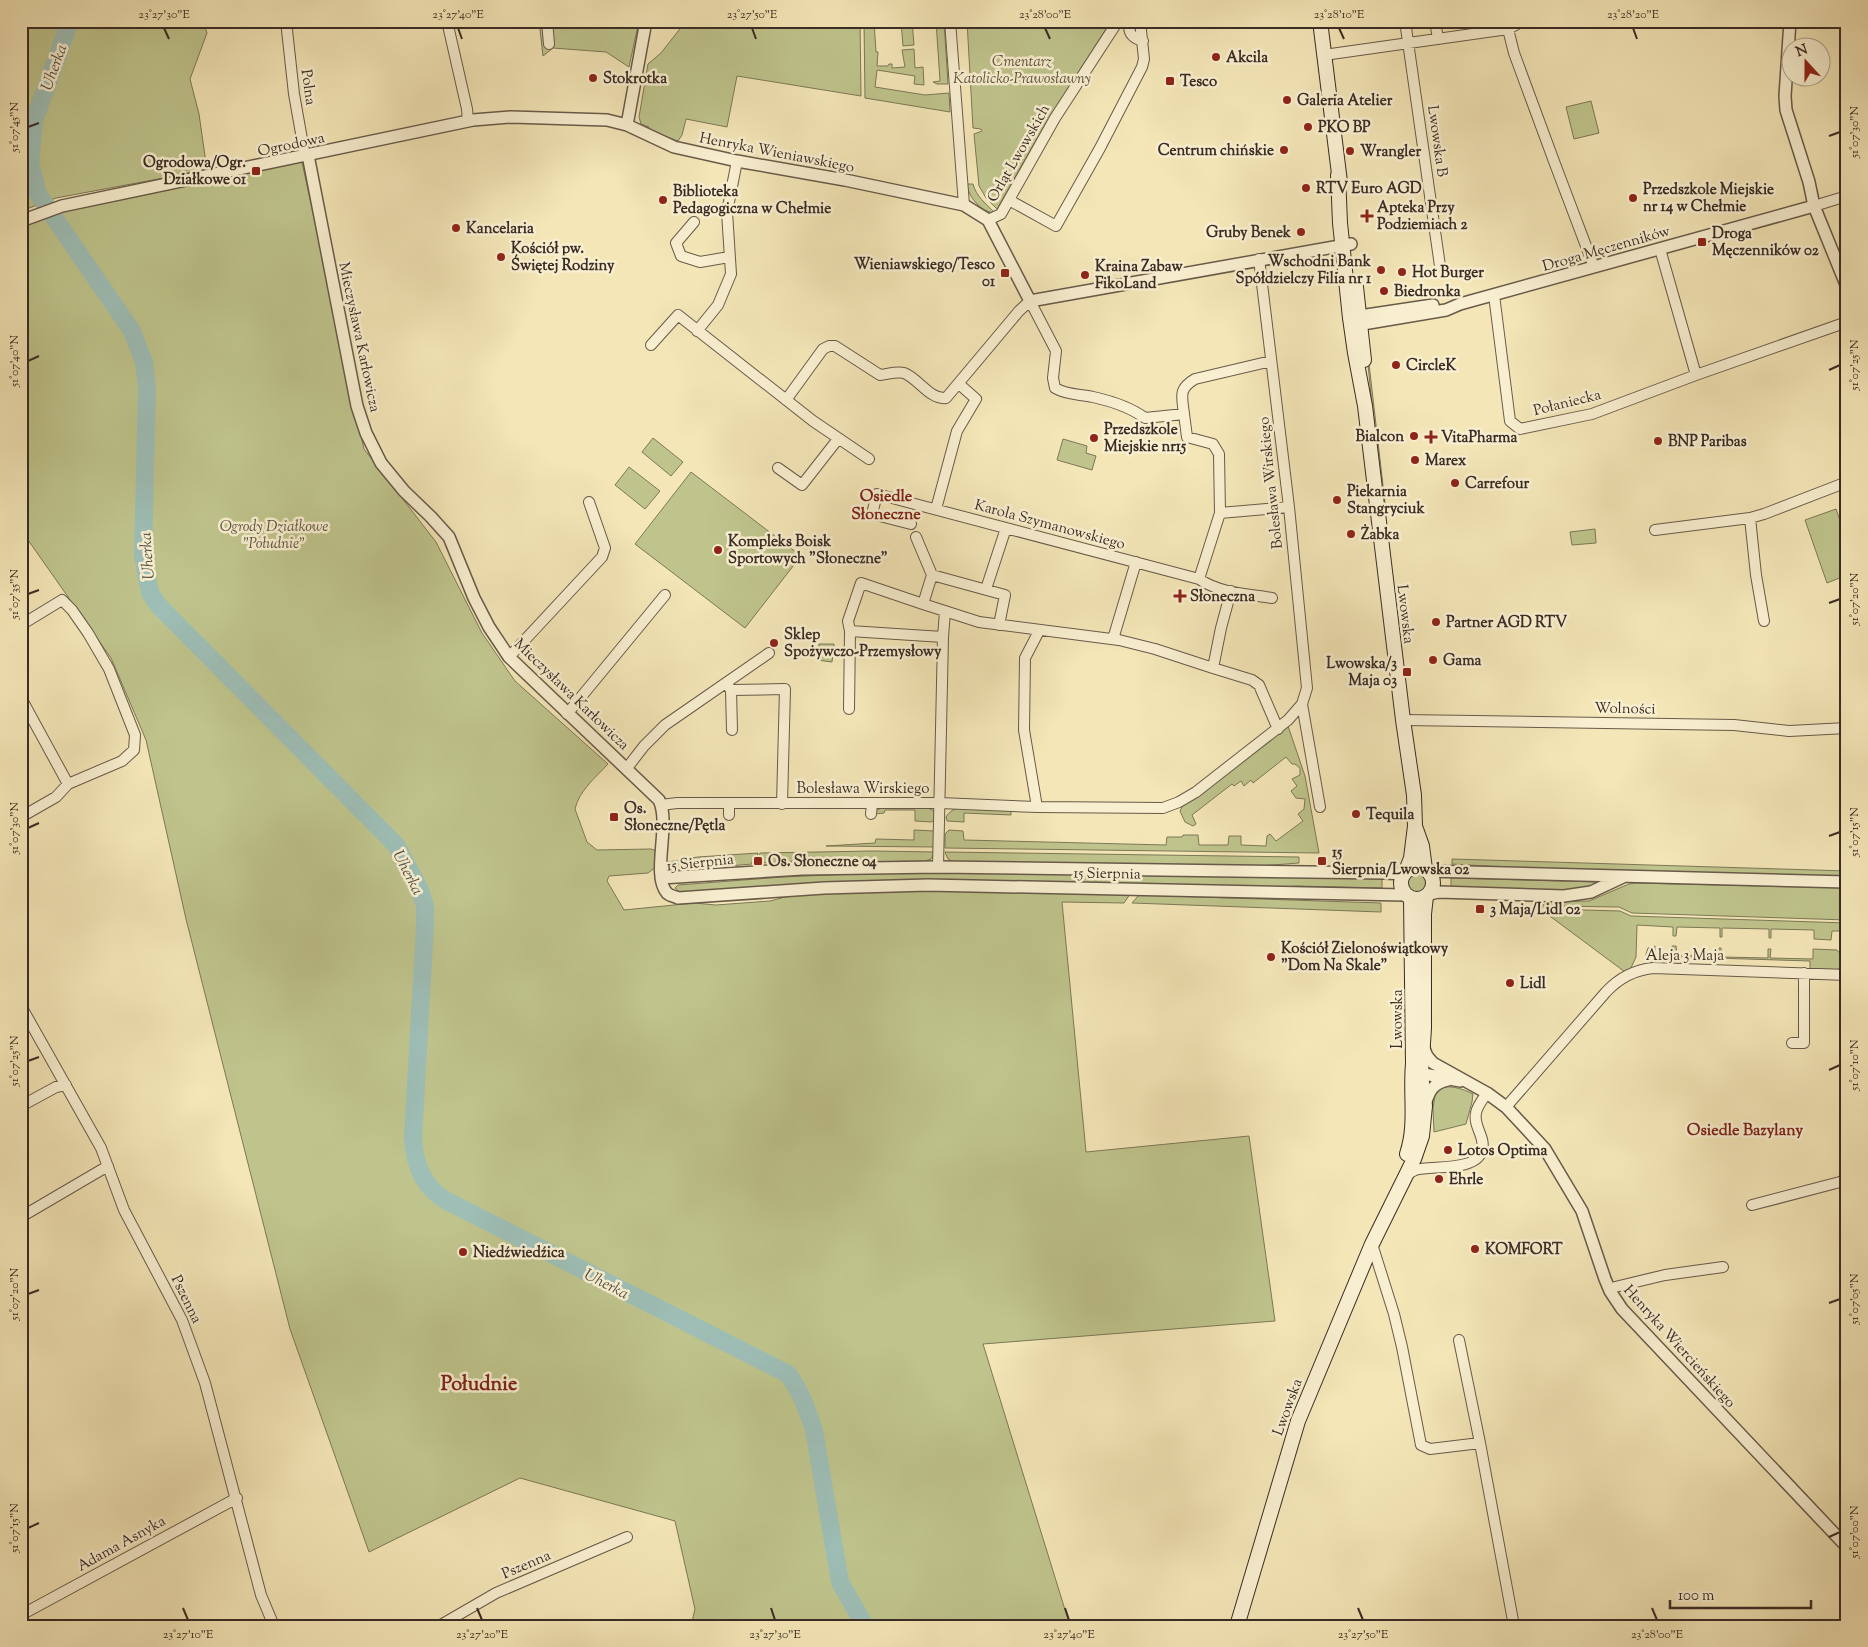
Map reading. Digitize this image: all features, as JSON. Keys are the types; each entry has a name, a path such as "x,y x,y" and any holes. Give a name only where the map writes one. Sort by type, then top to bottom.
{"main road":[{"name":"Lwowska","path":"1320,21 1338,175 1339,210 1347,244 1402,720 1414,795 1417,846 1427,870"},
{"name":"Lwowska","path":"1405,873 1417,846"},
{"path":"1415,867 1427,870 1433,882 1427,895 1420,899 1408,896 1401,883 1405,873 1415,867"},
{"name":"Lwowska","path":"1237,1626 1298,1421 1372,1244 1411,1169 1422,1136 1425,1106 1417,1069 1418,914 1427,895"},
{"name":"Lwowska","path":"1390,1208 1412,1140 1414,1116 1412,1100 1422,1044 1418,914 1408,896"}],"street":[{"name":"Polna","path":"286,21 294,94 307,156"},
{"path":"447,21 468,121"},
{"path":"547,21 549,44"},
{"path":"627,125 646,21"},
{"path":"950,21 964,205"},
{"name":"Orląt Lwowskich","path":"988,220 1001,214 1055,118 1118,21"},
{"path":"1130,21 1129,29 1131,35 1142,40"},
{"path":"1009,200 1056,226 1100,148 1142,67 1144,59 1140,21"},
{"name":"Lwowska B","path":"1406,21 1440,266"},
{"path":"1436,21 1438,39"},
{"path":"1324,55 1508,29 1523,21"},
{"path":"1790,21 1785,96 1786,110 1809,182 1814,206 1847,287"},
{"path":"1508,29 1514,53 1594,267"},
{"name":"Henryka Wieniawskiego","path":"468,121 522,117 607,120 627,125 674,147 964,205 988,220"},
{"name":"Ogrodowa","path":"21,221 62,206 468,121"},
{"name":"Mieczysława Karłowicza","path":"307,156 357,406 366,433 381,464 404,491 449,537 474,598 489,627 510,657 567,714 655,795 662,805"},
{"path":"698,331 718,305 731,274 727,212 737,161"},
{"name":"Droga Męczenników","path":"1356,321 1441,311 1460,304 1847,196"},
{"path":"988,220 1008,262 1056,351 1052,378 1054,388 1064,394 1093,397 1132,408 1145,418 1184,414"},
{"path":"694,222 676,242 681,256 700,262 729,257"},
{"path":"786,400 824,349 829,346 835,346 880,375 898,372 906,374 938,398 942,398 948,396 959,384 1030,301 1347,244"},
{"path":"1660,248 1696,375"},
{"name":"Bolesława Wirskiego","path":"728,686 785,689 782,804 872,808 940,803 1037,807 1163,808 1171,806 1196,792 1278,729 1302,704 1307,688 1259,259"},
{"name":"Połaniecka","path":"1494,295 1510,421 1520,429 1592,414 1847,322"},
{"path":"651,345 678,315 786,400 838,439 869,459"},
{"path":"1199,579 1220,513 1219,454 1212,444 1187,437 1182,393 1186,384 1195,379 1271,361"},
{"path":"936,509 957,431 976,399 959,384"},
{"path":"778,468 802,485 838,439"},
{"path":"1655,530 1750,518 1847,482"},
{"name":"Karola Szymanowskiego","path":"911,524 872,514 878,494 1199,579 1207,585 1272,598"},
{"path":"510,657 602,557 605,548 589,502"},
{"path":"1220,513 1288,507"},
{"path":"1750,518 1756,575 1764,621"},
{"path":"986,589 1006,528"},
{"path":"916,538 932,575 923,604"},
{"path":"1113,639 1136,562"},
{"path":"932,575 1005,595 999,625"},
{"path":"850,709 850,631 848,621 861,583 979,622 1113,639 1155,649 1252,680 1259,686 1278,729"},
{"path":"1214,668 1218,652 1219,634 1231,591"},
{"path":"567,714 665,595"},
{"path":"21,625 62,600 72,610 88,633 109,669 135,735 134,750 122,761 68,784 56,797 21,817"},
{"name":"Bolesława Wirskiego","path":"938,867 945,611"},
{"path":"850,631 943,637"},
{"path":"1037,807 1024,730 1024,703 1025,658 1039,631"},
{"path":"627,768 644,746 664,726 728,686 769,652"},
{"path":"728,686 732,730"},
{"path":"21,698 68,784"},
{"name":"Bolesława Wirskiego","path":"1302,704 1320,807"},
{"name":"Wolności","path":"1402,720 1734,725 1789,731 1847,728"},
{"path":"729,803 729,815"},
{"path":"661,878 662,805 782,804"},
{"path":"1385,873 1405,860 1417,846 1433,862 1449,872"},
{"name":"15 Sierpnia","path":"1405,873 938,867 802,868 661,878 669,895 678,898 834,888 928,885 1408,896"},
{"path":"1427,870 1847,882"},
{"path":"1427,895 1439,892 1564,896 1591,892 1625,877"},
{"path":"1384,895 1402,903 1418,914 1442,895 1448,893"},
{"name":"Aleja 3 Maja","path":"1506,1107 1606,992 1619,980 1632,973 1653,968 1847,975"},
{"path":"1792,1043 1804,1043 1804,974"},
{"name":"Pszenna","path":"21,1006 101,1148 124,1210 182,1320 205,1383 261,1594 274,1626"},
{"name":"Henryka Wiercieńskiego","path":"1422,1044 1429,1060 1487,1093 1506,1107 1546,1149 1587,1222 1604,1279 1622,1309 1847,1547"},
{"name":"Henryka Wiercieńskiego","path":"1417,1069 1442,1068"},
{"name":"Henryka Wiercieńskiego","path":"1417,1069 1452,1080 1466,1082"},
{"name":"Lwowska","path":"1425,1106 1428,1094 1434,1086 1440,1082 1452,1080"},
{"path":"21,1106 56,1087 66,1085"},
{"path":"1411,1169 1466,1164 1474,1162 1480,1157 1483,1144 1477,1126 1476,1113 1487,1093"},
{"name":"Lwowska","path":"1411,1169 1412,1140"},
{"path":"21,1217 108,1166"},
{"path":"1752,1205 1840,1182 1847,1178"},
{"path":"1372,1244 1394,1314 1421,1446 1430,1448 1480,1443"},
{"path":"1610,1291 1615,1287 1665,1275 1723,1267"},
{"path":"1459,1340 1514,1626"},
{"name":"Adama Asnyka","path":"21,1615 237,1498"},
{"name":"Pszenna","path":"439,1626 496,1593 628,1537"}],"green space":[{"path":"21,21 203,21 207,33 190,79 199,114 207,170 56,198 21,211"},
{"path":"539,21 639,21 629,67 606,52 553,48 543,56"},
{"path":"686,21 860,21 861,96 737,76 727,127 686,119 682,135 678,141 649,130 649,127 641,124 639,117 648,64 661,53"},
{"path":"864,21 874,21 876,52 878,52 877,66 892,64 892,68 905,67 902,50 914,49 915,68 923,67 924,85 914,84 915,76 877,70 875,87 925,95 949,93 950,112 865,98"},
{"path":"901,21 912,21 914,45 903,46"},
{"path":"936,21 944,21 948,84 933,82 940,81"},
{"name":"Cmentarz Katolicko-Prawosławny","path":"967,21 1111,21 1046,123 997,209 986,198 979,186 974,134 982,131 981,129 973,128"},
{"path":"1591,101 1599,133 1574,139 1566,107"},
{"name":"Ogrody Działkowe \"Południe\"","path":"302,162 364,449 436,542 482,633 515,681 608,764 580,796 575,809 587,842 597,850 651,849 657,851 656,867 648,873 609,876 607,881 624,910 694,903 716,905 770,901 793,895 928,890 1130,894 1124,903 1062,902 1086,1152 1249,1136 1275,1321 983,1344 1070,1626 691,1626 695,1609 675,1521 520,1478 369,1552 290,1329 186,919 146,740 111,658 28,540 21,534 21,227 58,213","holes":["423,900 425,927 417,1067"]},
{"path":"967,184 973,184 979,196 995,213 985,210 976,203 970,194"},
{"path":"1367,355 1385,503 1382,504"},
{"path":"653,438 683,462 671,476 642,452"},
{"path":"1063,439 1087,446 1086,453 1096,456 1092,470 1057,460"},
{"path":"629,467 660,491 645,509 615,485"},
{"name":"Kompleks Boisk Sportowych \"Słoneczne\"","path":"691,472 801,556 745,628 635,544"},
{"path":"1836,509 1847,540 1847,575 1827,583 1805,520"},
{"path":"1595,529 1596,543 1572,545 1570,532"},
{"path":"819,644 834,644 832,662 817,660"},
{"path":"1288,726 1305,776 1319,853 945,848 945,834 949,830 963,831 964,840 1166,845 1167,837 1198,835 1199,845 1228,845 1229,836 1241,836 1241,845 1266,846 1267,836 1270,834 1276,841 1303,821 1298,814 1304,809 1305,799 1296,798 1291,791 1297,786 1292,779 1300,775 1300,768 1292,764 1286,757 1253,783 1251,780 1244,786 1241,781 1234,786 1232,784 1192,815 1196,824 1193,826 1185,822 1180,811 1183,805"},
{"path":"883,807 928,808 934,811 936,820 931,822 915,821 915,810 885,810 884,813 875,814 876,811"},
{"path":"959,808 1011,808 1011,815 964,813 964,822 947,821 946,817 948,814"},
{"path":"914,830 935,831 936,847 826,846 875,843 876,839 914,840"},
{"path":"935,852 931,859 925,861 861,862 817,860 762,863 762,860 756,860 760,853"},
{"path":"945,852 1299,857 1299,863 1247,867 954,862 948,859"},
{"path":"758,853 752,864 682,870 674,869 668,862 698,857"},
{"path":"1452,859 1847,871 1847,877 1536,869 1452,864"},
{"path":"897,872 1382,878 1382,888 1297,886 1262,888 680,892 675,888 678,885 783,877"},
{"path":"1417,872 1425,875 1428,883 1425,891 1417,894 1409,891 1406,883 1409,875"},
{"path":"1451,878 1599,882 1600,884 1573,891 1451,888"},
{"path":"1635,883 1847,888 1847,920 1632,913 1619,907 1548,906 1539,908 1547,902 1589,901"},
{"path":"1139,895 1381,903 1381,912 1132,903"},
{"path":"1548,909 1620,911 1631,916 1847,923 1847,931 1832,931 1831,940 1814,939 1814,930 1771,929 1771,938 1769,938 1769,929 1722,928 1722,937 1720,937 1720,928 1677,927 1676,936 1673,936 1673,927 1637,925 1636,957 1630,970 1625,972 1543,911"},
{"path":"1655,946 1655,954 1672,955 1672,946 1676,946 1677,955 1719,956 1719,948 1721,948 1722,957 1768,958 1768,949 1771,949 1770,958 1813,959 1813,949 1837,950 1842,956 1842,965 1837,970 1810,969 1810,961 1681,957 1681,964 1674,964 1673,957 1661,957 1660,962 1651,964 1647,960 1646,954 1648,948"},
{"path":"1443,1087 1458,1088 1473,1094 1472,1102 1466,1124 1434,1132 1433,1108 1435,1094"}],"waterway":[{"name":"Uherka","path":"70,21 34,121 30,163 38,194 132,331 144,362 147,388 143,557 150,593 159,606 396,845 420,890 425,906 425,927 413,1137 415,1156 421,1174 431,1189 447,1201 788,1374 797,1387 814,1430 840,1582 865,1626"}],"place":[{"name":"Akcila","path":"1216,57"},
{"name":"Stokrotka","path":"593,78"},
{"name":"Tesco","path":"1170,81"},
{"name":"Galeria Atelier","path":"1287,100"},
{"name":"PKO BP","path":"1308,127"},
{"name":"Centrum chińskie","path":"1284,150"},
{"name":"Wrangler","path":"1350,151"},
{"name":"Ogrodowa/Ogr. Działkowe 01","path":"256,171"},
{"name":"RTV Euro AGD","path":"1306,188"},
{"name":"Przedszkole Miejskie nr 14 w Chełmie","path":"1633,198"},
{"name":"Biblioteka Pedagogiczna w Chełmie","path":"663,200"},
{"name":"Apteka Przy Podziemiach 2","path":"1367,216"},
{"name":"Kancelaria","path":"456,228"},
{"name":"Gruby Benek","path":"1301,232"},
{"name":"Droga Męczenników 02","path":"1702,242"},
{"name":"Kościół pw. Świętej Rodziny","path":"501,257"},
{"name":"Wschodni Bank Spółdzielczy Filia nr 1","path":"1381,270"},
{"name":"Hot Burger","path":"1402,272"},
{"name":"Wieniawskiego/Tesco 01","path":"1005,273"},
{"name":"Kraina Zabaw FikoLand","path":"1085,275"},
{"name":"Biedronka","path":"1384,291"},
{"name":"CircleK","path":"1396,365"},
{"name":"Bialcon","path":"1414,436"},
{"name":"VitaPharma","path":"1431,437"},
{"name":"Przedszkole Miejskie nr15","path":"1094,438"},
{"name":"BNP Paribas","path":"1658,441"},
{"name":"Marex","path":"1415,460"},
{"name":"Carrefour","path":"1455,483"},
{"name":"Piekarnia Stangryciuk","path":"1337,500"},
{"name":"Żabka","path":"1351,534"},
{"name":"Kompleks Boisk Sportowych \"Słoneczne\"","path":"718,550"},
{"name":"Słoneczna","path":"1180,596"},
{"name":"Partner AGD RTV","path":"1436,622"},
{"name":"Sklep Spożywczo-Przemysłowy","path":"774,643"},
{"name":"Gama","path":"1433,660"},
{"name":"Lwowska/3 Maja 03","path":"1407,672"},
{"name":"Tequila","path":"1356,814"},
{"name":"Os. Słoneczne/Pętla","path":"614,817"},
{"name":"Os. Słoneczne 04","path":"758,861"},
{"name":"15 Sierpnia/Lwowska 02","path":"1322,861"},
{"name":"3 Maja/Lidl 02","path":"1480,909"},
{"name":"Kościół Zielonoświątkowy \"Dom Na Skale\"","path":"1271,957"},
{"name":"Lidl","path":"1510,983"},
{"name":"Lotos Optima","path":"1448,1150"},
{"name":"Ehrle","path":"1439,1179"},
{"name":"KOMFORT","path":"1475,1249"},
{"name":"Niedźwiedźica","path":"463,1252"}],"district":[{"name":"Osiedle Słoneczne","path":"886,504"},
{"name":"Osiedle Bazylany","path":"1745,1129"},
{"name":"Południe","path":"479,1383"}]}
